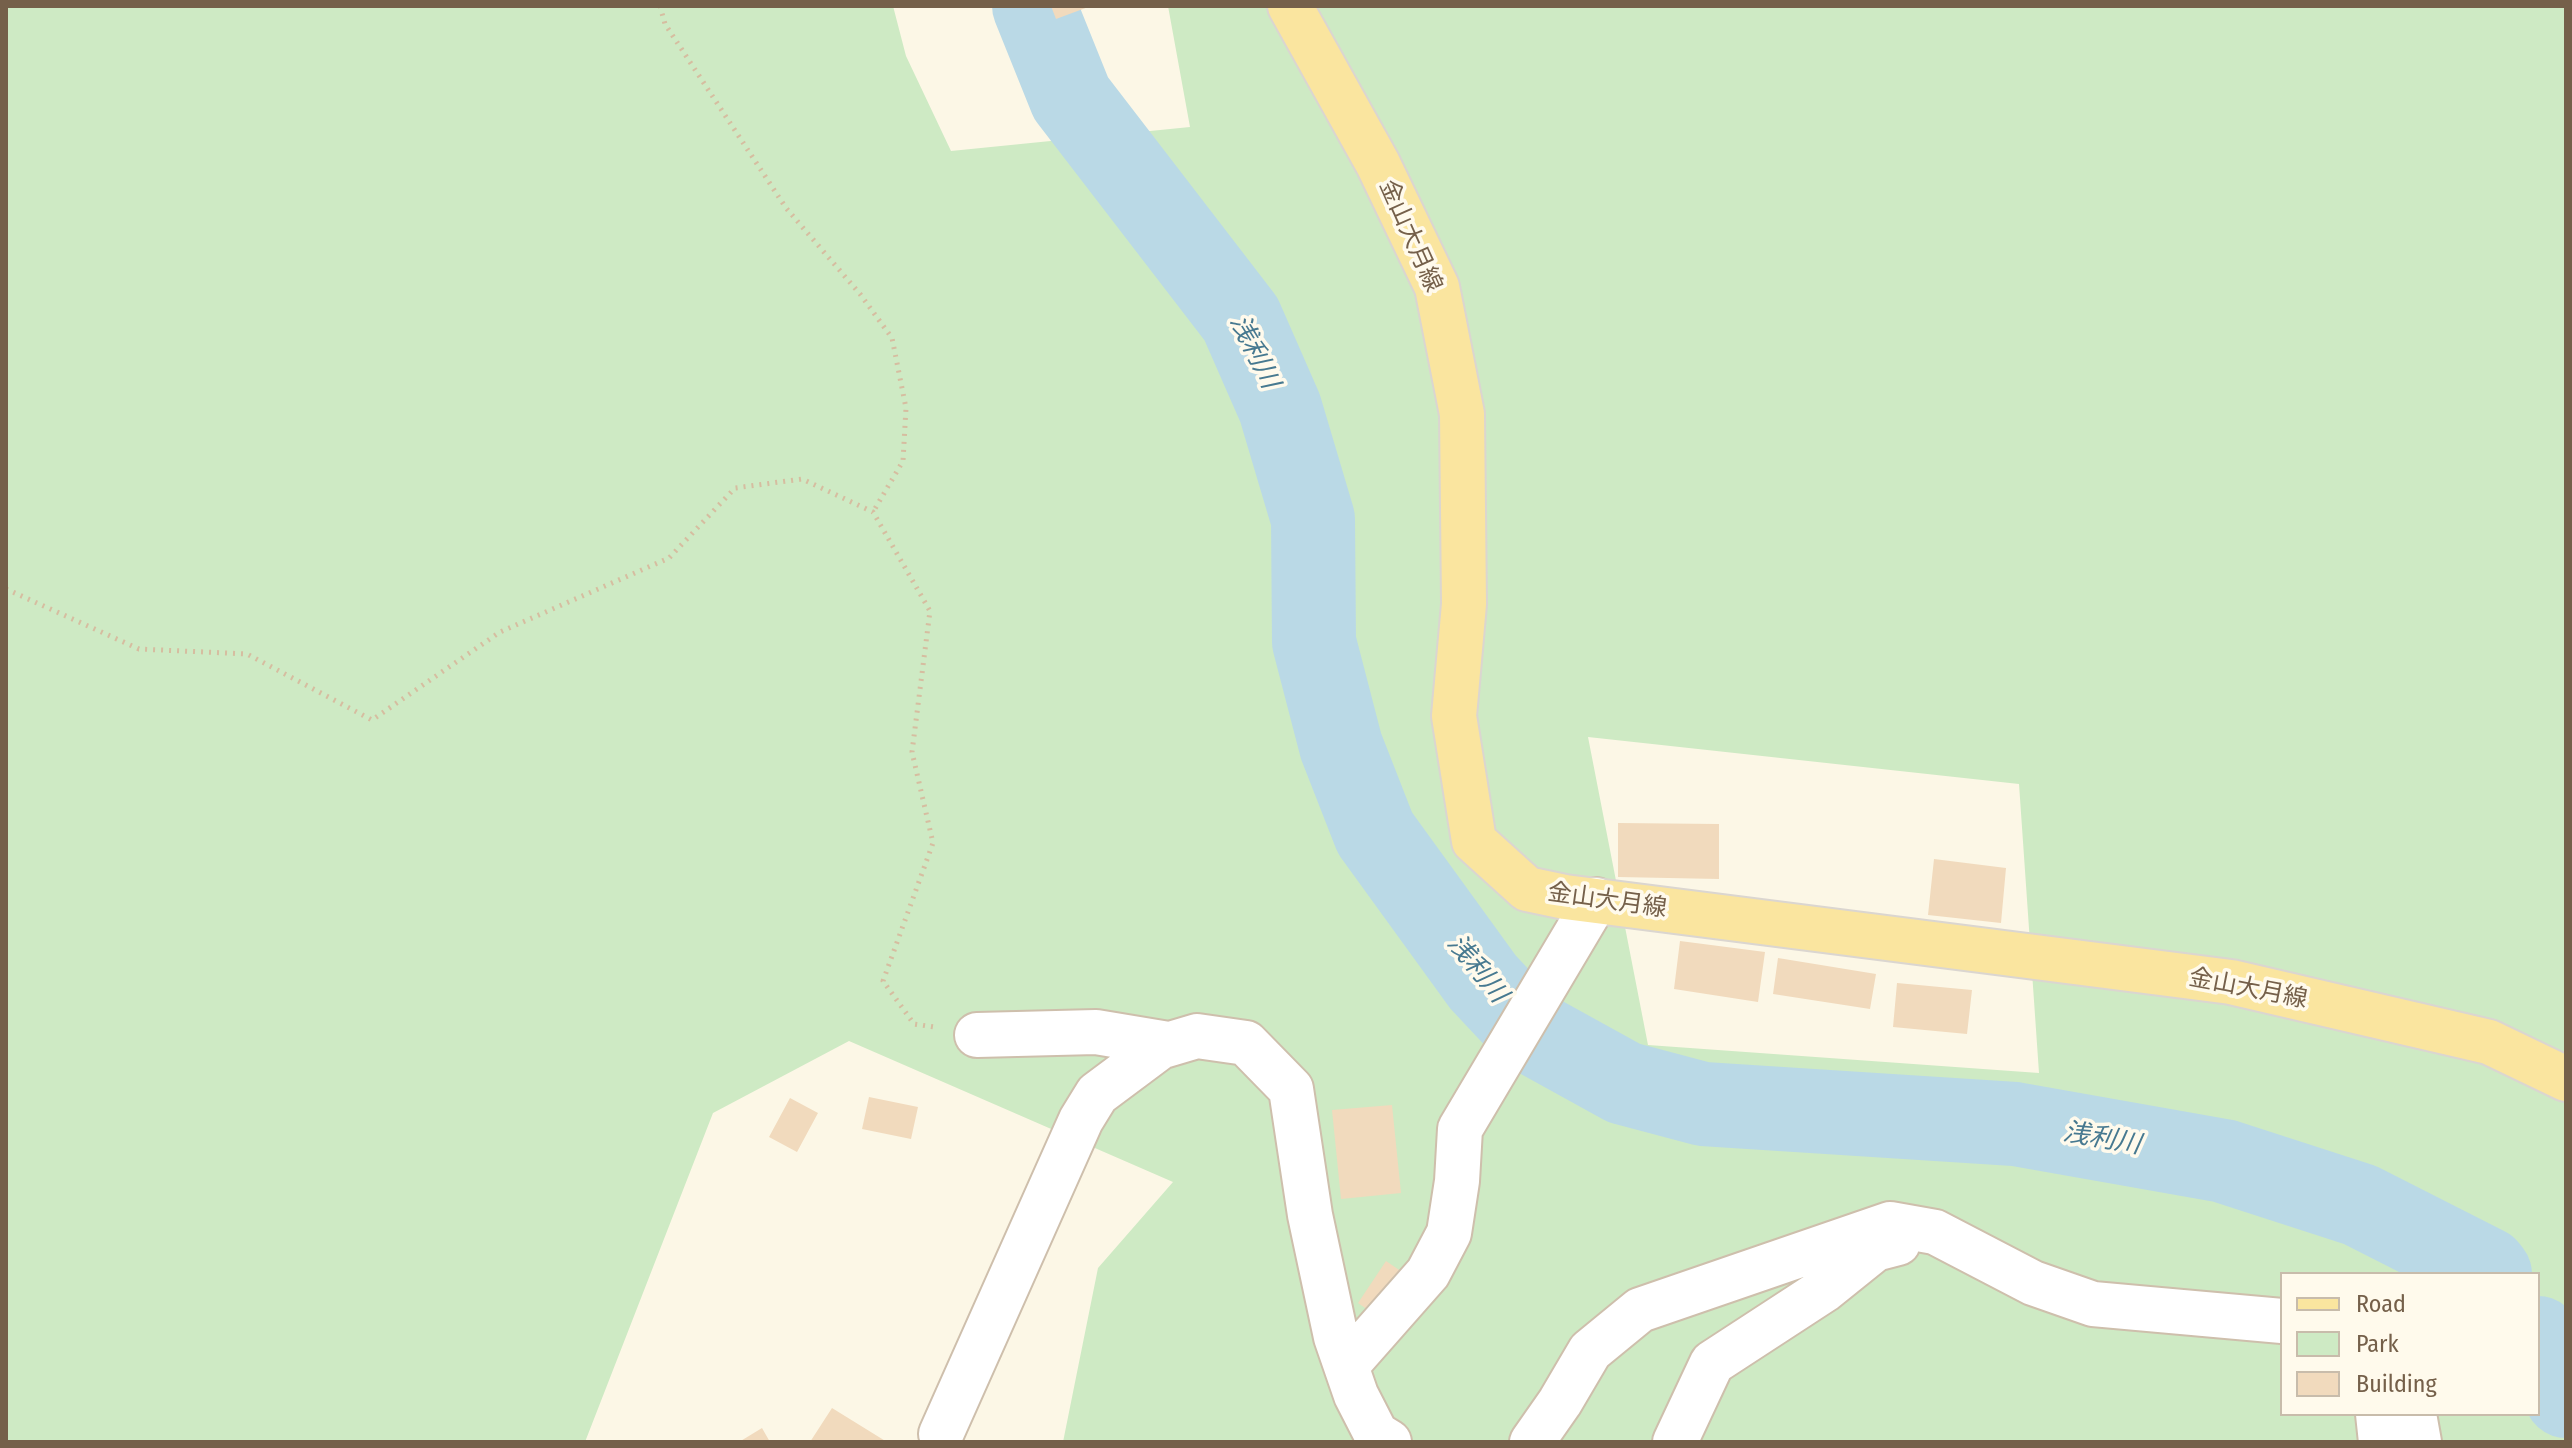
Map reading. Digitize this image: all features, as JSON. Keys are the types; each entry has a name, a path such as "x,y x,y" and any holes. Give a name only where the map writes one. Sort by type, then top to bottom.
{"main road":[{"name":"金山大月線","path":"1290,6 1378,164 1437,287 1462,414 1464,604 1454,716 1474,841 1527,889 1565,897 2231,982 2489,1042 2566,1079"}],"street":[{"path":"1346,1366 1428,1273 1449,1233 1457,1181 1460,1129 1596,900"},
{"path":"977,1035 1096,1032 1168,1044"},
{"path":"941,1434 1081,1120 1097,1094 1160,1047 1197,1036 1246,1043 1291,1089 1310,1215 1336,1337 1356,1395 1376,1434 1389,1442"},
{"path":"1532,1442 1590,1351 1640,1310 1890,1224 1935,1232 2033,1283 2093,1304 2280,1321"},
{"path":"1675,1442 1712,1363 1824,1290 1875,1249 1935,1232"},
{"path":"2378,1416 2381,1442"},
{"path":"2414,1416 2419,1442"}],"path":[{"path":"660,6 665,24 786,208 860,294 892,338 906,408 903,461 873,512"},
{"path":"6,589 139,649 247,654 372,720 500,632 669,558 735,488 802,479 873,512 930,611 912,752 933,843 883,981 914,1024 977,1035"}],"green space":[{"path":"6,6 893,6 906,56 951,151 1190,127 1168,6 2566,6 2566,1442 1063,1442 1098,1268 1173,1182 849,1041 713,1113 585,1442 6,1442","holes":["1588,737 2019,784 2039,1073 1648,1045"]}],"building":[{"path":"1051,6 1091,6 1056,19"},
{"path":"1618,823 1719,824 1719,879 1618,877"},
{"path":"1934,859 2006,868 2001,923 1928,915"},
{"path":"1680,941 1765,952 1758,1002 1674,989"},
{"path":"1778,958 1876,974 1870,1009 1773,994"},
{"path":"1897,983 1972,990 1967,1034 1893,1027"},
{"path":"869,1097 918,1107 911,1139 862,1129"},
{"path":"790,1098 818,1113 797,1152 769,1137"},
{"path":"1392,1105 1401,1193 1341,1199 1332,1110"},
{"path":"1386,1261 1414,1280 1385,1322 1358,1303"},
{"path":"832,1408 887,1442 810,1442"},
{"path":"762,1428 770,1442 739,1442"}],"waterway":[{"name":"浅利川","path":"1034,6 1071,98 1241,319 1280,408 1313,519 1314,642 1341,746 1375,833 1483,982 1528,1030 1624,1083 1703,1104 2015,1124 2224,1161 2360,1205 2488,1272"},
{"name":"浅利川","path":"2540,1342 2566,1396"}]}
